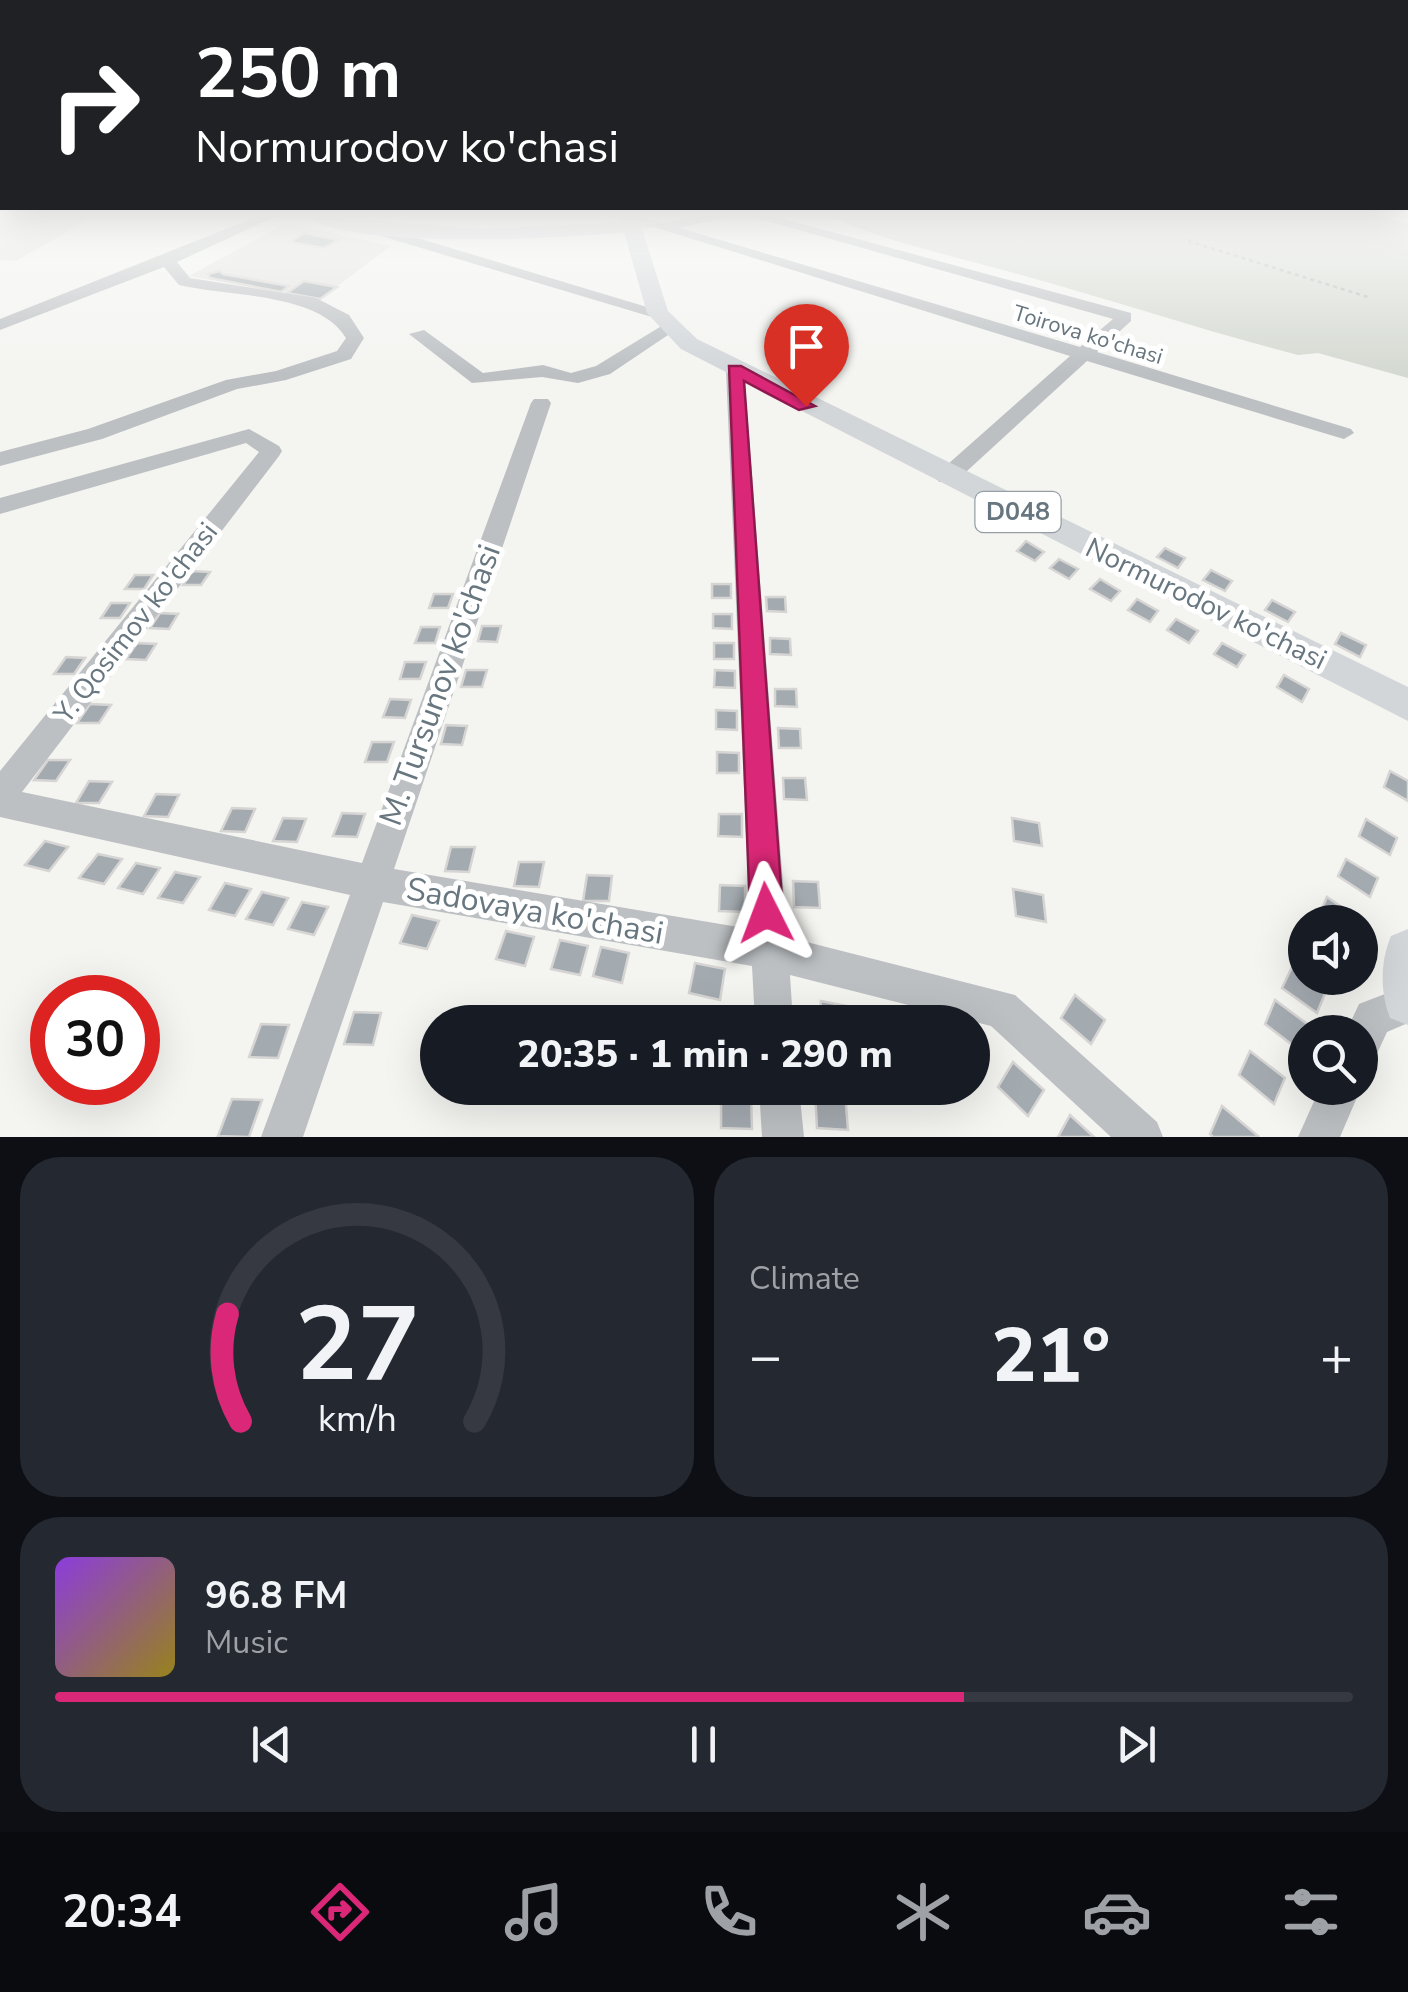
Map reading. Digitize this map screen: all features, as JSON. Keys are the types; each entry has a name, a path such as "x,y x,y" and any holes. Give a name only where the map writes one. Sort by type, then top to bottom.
{"main road":[{"path":"652,268 659,311"},
{"name":"Normurodov ko'chasi","path":"659,311 735,370 1408,704"},
{"path":"1408,953 1408,1002"}],"street":[{"path":"0,325 146,268"},
{"path":"0,460 96,434 234,384 278,376 344,355 355,338 343,319 310,302 186,282 173,268"},
{"path":"418,334 479,379 544,370 571,379 604,370 659,311 509,268"},
{"name":"Toirova ko'chasi","path":"788,268 1344,433"},
{"path":"947,268 1125,317 947,478"},
{"path":"735,370 773,1005"},
{"name":"M. Tursunov ko'chasi","path":"282,1137 541,403"},
{"name":"Y. Qosimov ko'chasi","path":"0,506 249,435 271,451 0,798"},
{"name":"Sadovaya ko'chasi","path":"0,798 370,882 769,952 1001,1009 1142,1137"},
{"path":"1378,1015 1408,1002"},
{"path":"780,1105 783,1137"},
{"path":"1319,1137 1333,1105"}],"path":[{"path":"1277,268 1368,296"}],"shaded area":[{"path":"204,268 361,268 320,299 189,276"},
{"path":"996,268 1408,268 1408,378 1318,353 1298,355"}],"building":[{"path":"220,271 289,286 281,292 210,278 208,274"},
{"path":"304,281 337,287 320,299 287,293"},
{"path":"1026,541 1044,552 1035,561 1017,551"},
{"path":"1165,548 1185,558 1178,568 1157,557"},
{"path":"1059,559 1078,569 1069,579 1050,568"},
{"path":"1211,570 1232,581 1225,591 1203,580"},
{"path":"192,571 210,572 201,585 183,585"},
{"path":"135,575 153,575 144,589 125,589"},
{"path":"1100,579 1120,591 1111,601 1090,589"},
{"path":"712,584 731,584 731,598 712,598"},
{"path":"434,594 453,594 448,608 429,608"},
{"path":"766,597 785,597 786,612 767,611"},
{"path":"1137,599 1158,611 1150,622 1128,610"},
{"path":"1272,600 1295,612 1288,622 1265,610"},
{"path":"111,603 130,603 120,618 101,618"},
{"path":"160,613 178,614 169,629 150,628"},
{"path":"713,614 732,614 732,629 713,628"},
{"path":"1176,619 1198,631 1189,643 1167,630"},
{"path":"482,626 501,626 497,642 478,641"},
{"path":"421,627 440,627 435,643 415,643"},
{"path":"1341,633 1366,645 1360,657 1335,644"},
{"path":"770,638 790,639 791,655 770,654"},
{"path":"137,643 156,644 146,660 126,659"},
{"path":"714,643 734,643 734,659 714,659"},
{"path":"1222,643 1245,655 1237,667 1214,654"},
{"path":"66,657 85,658 74,674 54,674"},
{"path":"405,662 426,662 420,679 400,679"},
{"path":"466,670 487,670 482,687 461,687"},
{"path":"715,670 735,671 735,688 714,687"},
{"path":"1284,675 1309,689 1302,702 1277,687"},
{"path":"775,689 796,689 797,707 775,706"},
{"path":"390,699 411,700 405,718 383,717"},
{"path":"90,704 111,705 99,723 77,723"},
{"path":"716,710 737,711 737,730 716,729"},
{"path":"446,725 467,726 462,745 441,744"},
{"path":"778,728 800,729 801,748 779,748"},
{"path":"372,742 394,742 387,762 365,762"},
{"path":"717,752 739,753 739,773 717,773"},
{"path":"48,760 70,760 56,781 34,780"},
{"path":"1390,771 1408,781 1408,801 1384,787"},
{"path":"783,778 805,778 807,800 784,799"},
{"path":"89,781 112,782 99,803 76,803"},
{"path":"156,794 179,795 168,817 144,816"},
{"path":"232,808 255,809 245,832 221,831"},
{"path":"342,813 365,814 357,837 333,836"},
{"path":"719,814 742,814 742,837 718,836"},
{"path":"283,818 306,819 297,842 273,841"},
{"path":"1012,818 1039,823 1042,846 1014,841"},
{"path":"1366,819 1397,838 1390,855 1359,836"},
{"path":"45,841 68,847 49,871 25,865"},
{"path":"451,847 475,847 469,872 445,871"},
{"path":"98,854 122,859 104,884 79,878"},
{"path":"1346,859 1378,878 1370,897 1338,876"},
{"path":"519,862 544,862 539,887 514,886"},
{"path":"136,863 160,868 143,894 118,888"},
{"path":"175,872 200,877 183,903 158,898"},
{"path":"587,875 612,876 609,901 583,901"},
{"path":"793,881 818,882 820,908 794,907"},
{"path":"225,883 251,889 235,916 209,910"},
{"path":"720,885 745,886 745,912 719,911"},
{"path":"1013,889 1043,895 1046,922 1016,916"},
{"path":"262,892 288,898 273,925 246,919"},
{"path":"302,902 328,907 314,935 288,929"},
{"path":"412,915 439,921 427,949 400,943"},
{"path":"506,931 534,937 525,966 496,959"},
{"path":"560,940 588,946 580,975 551,969"},
{"path":"601,947 629,953 622,983 593,976"},
{"path":"695,963 725,969 720,1000 689,993"},
{"path":"1075,995 1105,1020 1091,1044 1061,1018"},
{"path":"1292,995 1324,995 1317,1013"},
{"path":"1275,1000 1295,1015 1288,1015 1288,1042 1265,1024"},
{"path":"354,1012 381,1013 373,1045 344,1044"},
{"path":"261,1024 289,1025 278,1058 249,1057"},
{"path":"1250,1051 1285,1078 1274,1104 1239,1075"},
{"path":"1013,1062 1044,1090 1028,1116 998,1087"},
{"path":"232,1099 262,1100 249,1137 218,1136"},
{"path":"721,1105 751,1105 752,1129 721,1128"},
{"path":"816,1105 846,1105 848,1130 817,1128"},
{"path":"1222,1106 1258,1136 1213,1137 1210,1134"},
{"path":"1070,1115 1094,1137 1058,1137"}],"route":[{"path":"766,913 735,370 806,406"}]}
